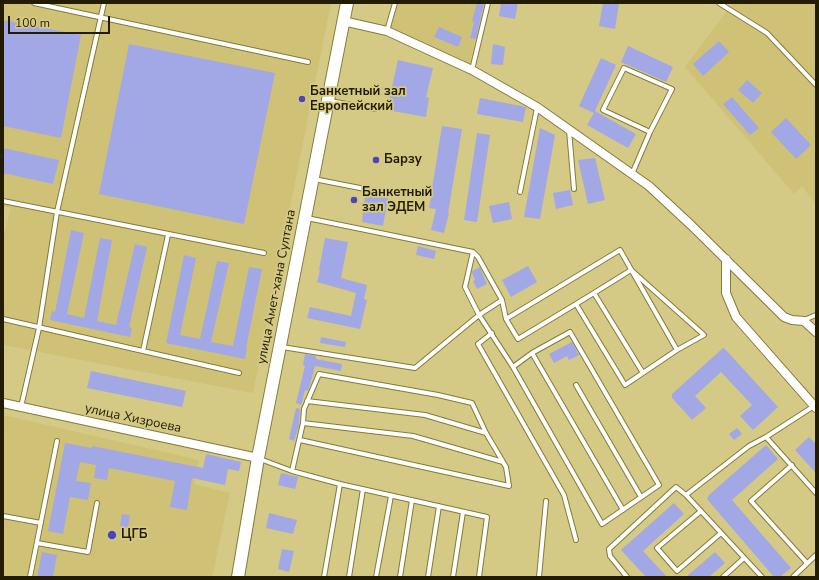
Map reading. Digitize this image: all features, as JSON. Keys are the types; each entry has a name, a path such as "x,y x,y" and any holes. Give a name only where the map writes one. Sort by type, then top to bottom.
{"main road":[{"name":"улица Амет-хана Султана","path":"238,577 279,346 347,3"}],"street":[{"path":"343,21 387,32 472,70 537,107 654,191 784,316 792,320 804,321 816,332"},
{"path":"726,259 726,293 736,317 815,407"},
{"name":"улица Хизроева","path":"3,403 258,458"}],"lane":[{"path":"34,3 54,5 308,62"},
{"path":"21,407 39,328 57,212 104,3"},
{"path":"387,32 395,3"},
{"path":"472,70 488,3"},
{"path":"719,3 767,33 816,85"},
{"path":"632,174 650,132 672,89 624,68 603,110 650,132"},
{"path":"328,101 375,109"},
{"path":"520,192 537,107"},
{"path":"569,130 574,189"},
{"path":"312,179 365,189"},
{"path":"3,201 264,253"},
{"path":"304,218 472,252 478,258 502,300 506,319 518,339 631,270"},
{"path":"143,351 168,235"},
{"path":"506,319 620,250 677,350"},
{"path":"472,252 465,287 479,315 513,367 602,524 659,485 570,332 532,353 513,367"},
{"path":"576,304 625,385 677,350 704,335 631,270"},
{"path":"594,293 643,373"},
{"path":"279,346 415,368 479,315 502,300"},
{"path":"804,321 816,315"},
{"path":"3,319 238,373"},
{"path":"492,333 478,344 564,495 576,540"},
{"path":"532,353 623,510"},
{"path":"292,472 300,440 304,409 318,374 438,395 472,403 486,433 506,467 510,486 300,440"},
{"path":"576,385 641,497"},
{"path":"307,401 425,415 486,433"},
{"path":"686,495 749,446 815,407"},
{"path":"303,423 413,436 503,462"},
{"path":"766,437 816,493"},
{"path":"30,577 57,441"},
{"path":"258,458 292,472 487,517 479,577"},
{"path":"792,465 750,501 807,563"},
{"path":"324,577 340,484"},
{"path":"627,577 610,556 610,549 676,487 686,495 762,577"},
{"path":"349,577 363,489"},
{"path":"376,577 391,496"},
{"path":"400,577 412,500"},
{"path":"539,577 546,501"},
{"path":"37,543 88,552 97,503"},
{"path":"428,577 439,506"},
{"path":"701,511 657,548 677,571 721,533"},
{"path":"453,577 463,512"},
{"path":"3,516 41,523"},
{"path":"793,577 816,555"},
{"path":"724,577 744,558"}],"shaded area":[{"path":"3,3 331,3 253,393 3,345 3,238 11,208 3,206"},
{"path":"395,3 483,3 468,71 390,33"},
{"path":"733,3 816,3 816,205 802,186 794,194 685,67"},
{"name":"ЦГБ","path":"3,415 199,460 194,484 230,493 212,577 3,577"}],"building":[{"path":"477,3 484,3 476,39 470,38 474,22 472,21"},
{"path":"501,3 518,3 515,19 499,16"},
{"path":"603,3 619,3 615,29 599,26"},
{"path":"3,20 81,35 61,138 3,126"},
{"path":"439,27 462,37 458,47 434,37"},
{"path":"719,41 729,52 703,76 693,64"},
{"path":"129,44 275,73 244,224 99,194"},
{"path":"493,44 505,47 503,65 491,64"},
{"path":"628,46 673,67 666,82 621,62"},
{"path":"601,58 616,65 594,113 579,106"},
{"path":"398,60 433,68 426,97 429,98 426,117 387,110"},
{"path":"747,80 762,93 753,103 738,90"},
{"path":"732,97 759,128 750,135 723,104"},
{"path":"480,98 526,107 523,122 477,114"},
{"path":"595,111 636,134 628,148 587,125"},
{"path":"786,118 811,145 796,159 771,132"},
{"path":"442,126 462,129 449,213 444,233 431,230 436,209 429,208"},
{"path":"540,128 555,135 540,219 524,217"},
{"path":"477,133 490,135 477,222 464,220"},
{"path":"3,148 59,160 53,184 3,173"},
{"path":"595,158 605,200 588,204 578,160"},
{"path":"570,190 573,205 556,209 553,193"},
{"path":"365,195 388,198 383,226 362,222"},
{"path":"509,202 512,219 493,223 489,206"},
{"path":"71,230 84,233 67,314 84,318 100,238 112,240 97,321 116,325 135,244 147,247 129,327 132,328 130,337 50,320 52,311 55,312"},
{"path":"325,238 348,242 341,278 367,285 364,299 367,300 360,329 307,318 310,307 351,316 356,293 317,282"},
{"path":"418,246 436,251 434,259 416,255"},
{"path":"184,255 196,258 180,335 200,339 217,261 229,263 211,342 233,346 249,267 262,269 245,359 166,343"},
{"path":"528,266 537,282 511,297 502,280"},
{"path":"480,267 487,284 477,289 473,281 475,280 472,271"},
{"path":"321,337 346,342 345,347 320,343"},
{"path":"572,342 579,355 569,360 567,356 554,363 549,354"},
{"path":"723,348 778,407 753,430 740,416 752,405 721,372 695,396 706,408 692,420 672,398 672,394"},
{"path":"305,354 316,356 316,359 342,364 341,371 315,366 308,391 305,390 301,405 296,403 305,366 303,365"},
{"path":"91,371 186,391 182,407 87,388"},
{"path":"296,408 300,409 299,425 294,441 289,439"},
{"path":"737,428 742,434 734,440 729,434"},
{"path":"809,437 816,444 816,473 795,450"},
{"path":"65,443 92,448 92,446 203,468 206,454 241,462 239,471 228,469 225,485 192,478 187,510 170,507 175,481 109,468 107,480 94,478 96,465 80,462 76,481 91,483 88,500 70,497 63,534 48,531"},
{"path":"766,445 778,459 732,500 791,568 780,577 774,577 707,499 709,495"},
{"path":"281,473 298,477 295,489 278,485"},
{"path":"674,503 684,514 643,551 667,577 646,577 621,550"},
{"path":"269,513 297,520 293,534 266,528"},
{"path":"122,514 130,515 128,528 120,526"},
{"path":"282,549 294,551 289,572 278,569"},
{"path":"42,552 57,555 53,577 37,577"},
{"path":"715,552 725,563 709,577 686,577"}],"place":[{"name":"Банкетный зал Европейский","path":"302,99"},
{"name":"Барзу","path":"376,160"},
{"name":"Банкетный зал ЭДЕМ","path":"354,200"},
{"name":"ЦГБ","path":"112,535"}]}
